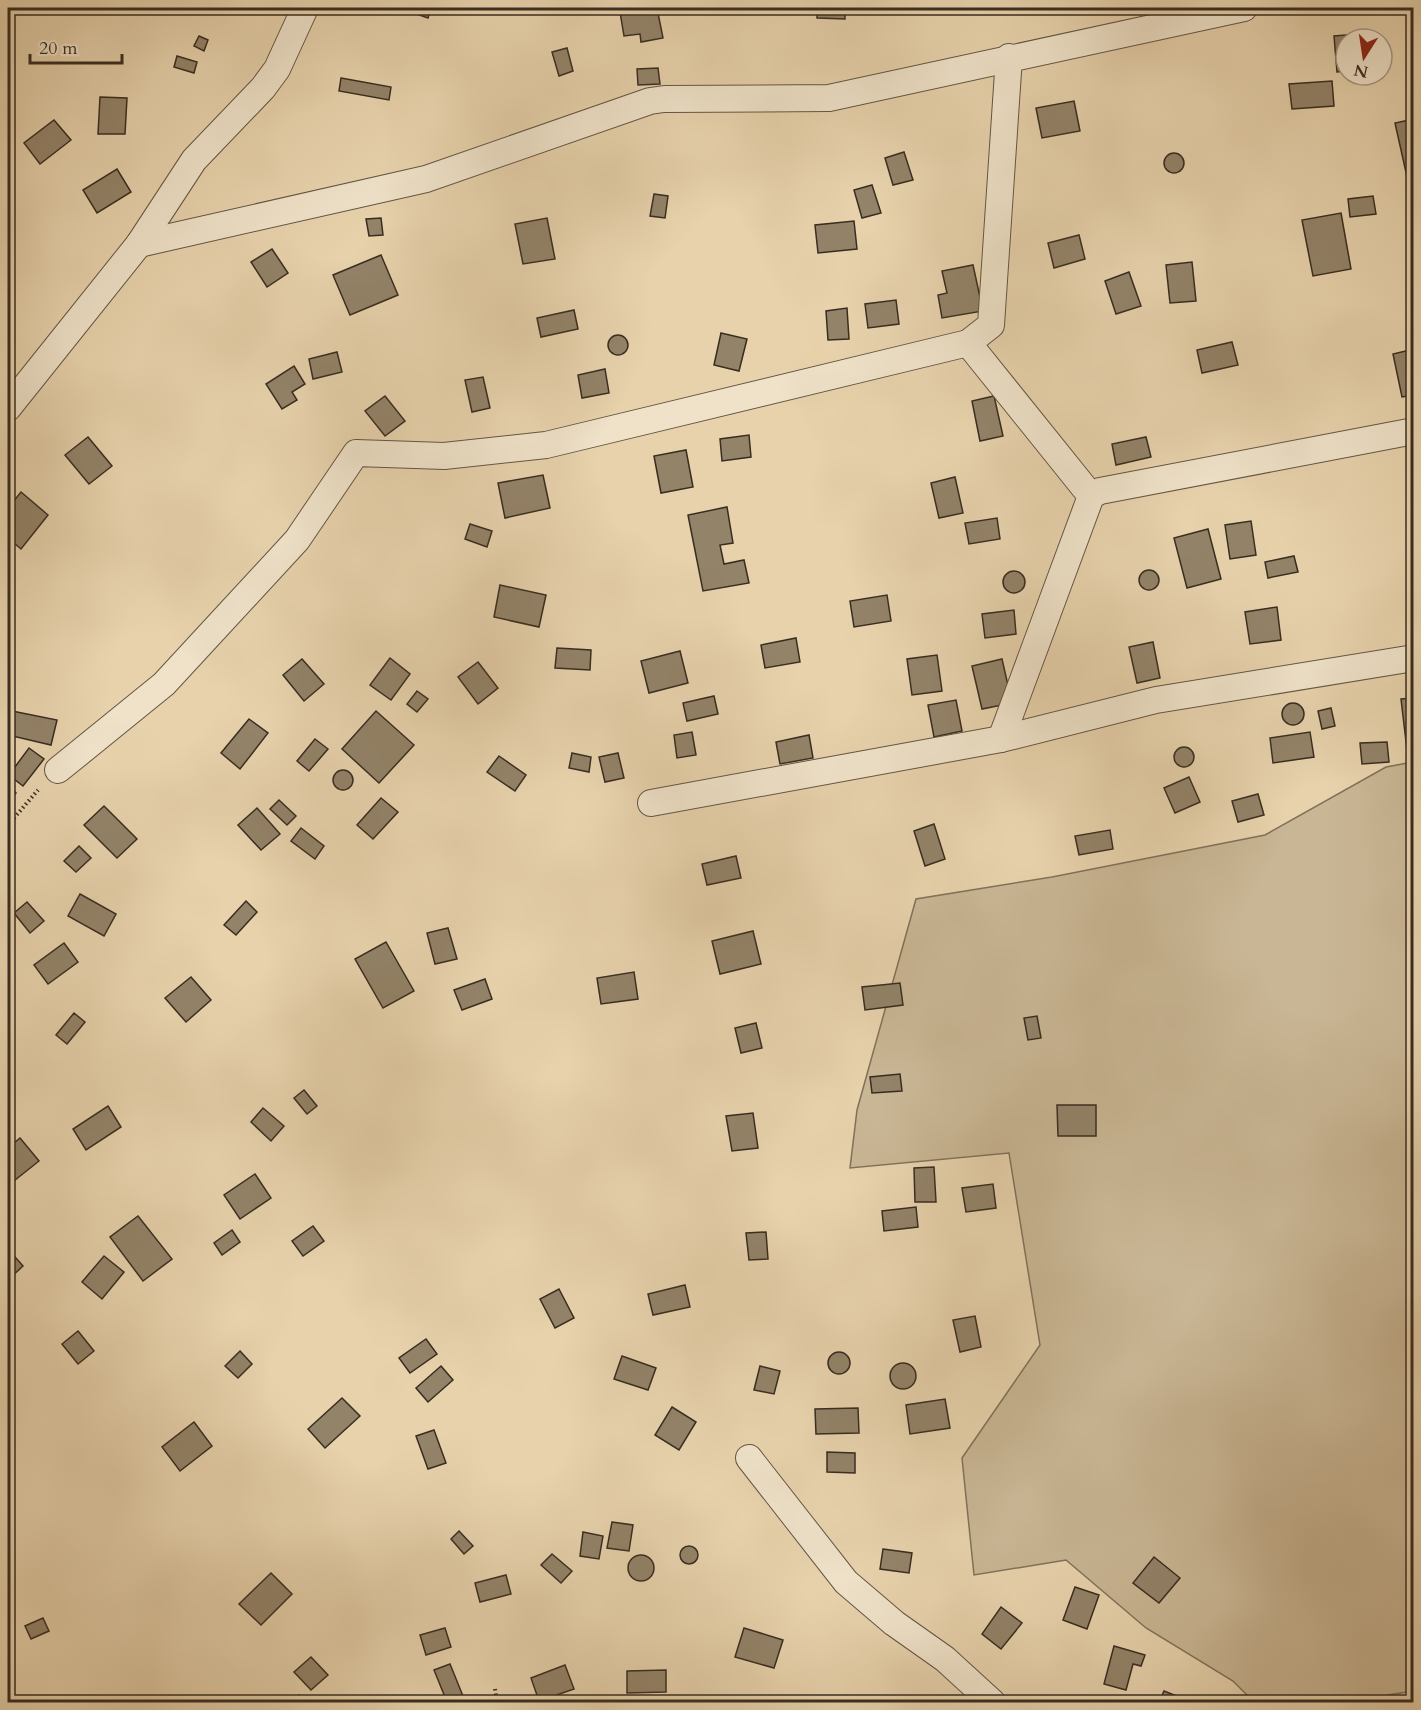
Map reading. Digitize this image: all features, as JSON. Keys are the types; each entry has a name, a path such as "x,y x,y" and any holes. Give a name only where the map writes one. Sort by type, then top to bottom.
{"street":[{"path":"8,408 139,244 194,160 263,88 277,69 305,8"},
{"path":"139,244 426,179 633,105 664,99 829,98 1009,57 1244,8"},
{"path":"58,770 164,684 297,540 356,453 444,456 546,445 968,343 991,325 1009,57"},
{"path":"968,343 1091,496"},
{"path":"1001,739 1091,496 1100,491 1413,431"},
{"path":"651,803 1001,739 1156,700 1413,658"},
{"path":"749,1458 846,1582 894,1623 945,1659 992,1702"}],"path":[{"path":"8,825 58,770"},
{"path":"495,1689 497,1702"}],"shaded area":[{"path":"1413,762 1413,1691 1388,1695 1383,1702 1254,1702 1233,1681 1146,1628 1066,1560 974,1575 962,1458 1040,1345 1009,1153 850,1168 857,1110 916,899 1052,877 1265,835 1386,767"}],"building":[{"path":"98,8 113,8 101,13"},
{"path":"405,8 431,8 428,18 405,10"},
{"path":"510,8 551,8 511,14"},
{"path":"657,8 663,38 641,42 640,34 624,36 620,12"},
{"path":"817,8 845,8 845,19 817,18"},
{"path":"199,36 208,40 204,51 194,46"},
{"path":"567,48 573,71 559,76 552,52"},
{"path":"177,56 197,62 194,73 174,67"},
{"path":"658,68 660,84 638,85 637,69"},
{"path":"341,78 391,87 389,100 339,91"},
{"path":"1332,81 1334,106 1292,109 1289,84"},
{"path":"100,97 127,98 125,134 98,134"},
{"path":"1074,101 1080,131 1042,138 1036,108"},
{"path":"1414,119 1414,176 1407,177 1395,123"},
{"path":"54,120 71,140 40,164 24,143"},
{"path":"904,152 913,180 893,185 885,158"},
{"path":"1170,153 1178,153 1184,159 1184,167 1178,173 1170,173 1164,167 1164,159"},
{"path":"117,169 131,192 97,213 83,190"},
{"path":"872,185 881,213 862,218 854,190"},
{"path":"654,194 668,196 665,218 650,216"},
{"path":"1373,196 1376,214 1350,217 1348,199"},
{"path":"1341,213 1351,269 1313,276 1302,220"},
{"path":"381,218 383,235 369,236 366,219"},
{"path":"547,218 555,259 523,264 515,224"},
{"path":"854,221 857,249 818,253 815,225"},
{"path":"1079,235 1085,259 1054,268 1048,243"},
{"path":"272,249 288,273 267,287 251,262"},
{"path":"381,255 398,295 350,315 333,275"},
{"path":"1192,262 1196,301 1170,303 1166,265"},
{"path":"973,265 983,311 942,318 938,295 947,293 942,271"},
{"path":"1129,272 1141,306 1116,314 1105,281"},
{"path":"896,300 899,324 868,328 865,304"},
{"path":"847,308 849,339 828,340 826,311"},
{"path":"574,310 578,329 541,337 537,318"},
{"path":"721,333 747,339 739,371 714,365"},
{"path":"618,335 625,338 628,345 625,352 618,355 611,352 608,345 611,338"},
{"path":"1232,342 1238,365 1202,373 1197,350"},
{"path":"1414,349 1414,395 1402,397 1393,354"},
{"path":"337,352 342,372 313,379 309,359"},
{"path":"294,366 305,384 292,392 297,400 282,409 266,384"},
{"path":"605,369 609,393 582,398 578,375"},
{"path":"483,377 490,408 472,412 465,380"},
{"path":"385,396 405,421 385,436 365,411"},
{"path":"994,396 1003,436 980,441 972,401"},
{"path":"749,435 751,457 722,461 720,439"},
{"path":"88,437 112,466 89,484 65,455"},
{"path":"1146,437 1151,457 1116,465 1112,444"},
{"path":"686,450 693,487 661,493 654,456"},
{"path":"543,475 550,508 505,518 498,483"},
{"path":"955,477 963,513 939,518 931,483"},
{"path":"21,492 48,515 21,549 8,538 8,508"},
{"path":"727,507 733,543 720,545 724,564 744,560 749,583 703,591 688,515"},
{"path":"997,518 1000,539 969,544 965,523"},
{"path":"1251,521 1256,555 1230,559 1225,525"},
{"path":"470,524 492,531 487,547 465,539"},
{"path":"1208,529 1221,579 1187,588 1174,538"},
{"path":"1294,556 1298,572 1268,578 1265,562"},
{"path":"1149,570 1156,573 1159,580 1156,587 1149,590 1142,587 1139,580 1142,573"},
{"path":"1014,571 1022,574 1025,582 1022,590 1014,593 1006,590 1003,582 1006,574"},
{"path":"500,585 546,595 539,627 494,617"},
{"path":"887,595 891,621 854,627 850,601"},
{"path":"1277,607 1281,640 1250,644 1245,612"},
{"path":"1014,610 1016,634 985,638 982,614"},
{"path":"796,638 800,662 765,668 761,645"},
{"path":"1153,642 1160,678 1137,683 1129,647"},
{"path":"557,648 591,650 590,670 555,668"},
{"path":"680,651 688,683 649,693 641,661"},
{"path":"937,655 942,691 912,695 907,659"},
{"path":"390,658 410,674 391,700 370,685"},
{"path":"302,659 324,684 304,701 283,675"},
{"path":"1002,659 1012,703 982,709 972,666"},
{"path":"478,662 498,688 478,704 458,677"},
{"path":"417,691 428,699 417,712 407,704"},
{"path":"714,696 718,714 687,721 683,703"},
{"path":"1414,698 1414,749 1407,750 1401,699"},
{"path":"956,700 962,731 934,737 928,705"},
{"path":"1293,703 1303,710 1304,714 1297,724 1293,725 1283,718 1282,714 1289,704"},
{"path":"1331,708 1335,726 1322,729 1318,711"},
{"path":"12,711 57,720 51,745 8,735"},
{"path":"376,711 414,745 379,783 342,749"},
{"path":"249,719 268,733 240,769 221,753"},
{"path":"692,732 696,755 677,758 674,735"},
{"path":"1310,732 1314,757 1273,763 1270,738"},
{"path":"809,735 813,758 780,764 776,742"},
{"path":"315,739 328,749 309,771 297,761"},
{"path":"1387,742 1389,762 1362,764 1360,743"},
{"path":"1184,747 1191,750 1194,757 1191,764 1184,767 1177,764 1174,757 1177,750"},
{"path":"29,748 44,759 23,786 9,775"},
{"path":"572,753 591,757 589,772 569,768"},
{"path":"618,753 624,778 605,782 599,757"},
{"path":"499,756 526,775 515,791 487,772"},
{"path":"343,770 350,773 353,780 350,787 343,790 336,787 333,780 336,773"},
{"path":"1189,777 1200,802 1175,813 1164,788"},
{"path":"8,784 16,793 8,801"},
{"path":"1258,794 1264,815 1238,822 1232,801"},
{"path":"381,798 398,812 373,839 357,825"},
{"path":"279,800 296,816 287,825 270,809"},
{"path":"104,806 137,839 117,858 84,825"},
{"path":"257,808 280,834 261,850 238,825"},
{"path":"934,824 945,859 925,866 914,831"},
{"path":"301,828 324,846 315,859 291,841"},
{"path":"1110,830 1113,849 1079,855 1075,836"},
{"path":"79,846 91,858 76,872 64,861"},
{"path":"736,856 741,878 707,885 702,864"},
{"path":"80,894 116,914 104,936 68,916"},
{"path":"246,901 257,912 236,935 224,925"},
{"path":"27,902 44,921 30,933 14,913"},
{"path":"448,928 457,959 435,964 427,933"},
{"path":"753,931 761,964 720,974 712,941"},
{"path":"386,942 414,991 383,1008 355,959"},
{"path":"64,943 78,962 48,984 34,965"},
{"path":"634,972 638,999 601,1004 597,978"},
{"path":"191,977 211,1000 186,1022 165,998"},
{"path":"485,979 492,999 462,1010 454,990"},
{"path":"900,983 903,1005 865,1010 862,987"},
{"path":"74,1013 85,1022 67,1044 56,1035"},
{"path":"1037,1016 1041,1038 1028,1040 1024,1018"},
{"path":"756,1023 762,1048 741,1053 735,1028"},
{"path":"900,1074 902,1091 872,1093 870,1077"},
{"path":"304,1090 317,1106 307,1114 294,1098"},
{"path":"1057,1105 1096,1105 1096,1136 1058,1136"},
{"path":"108,1106 121,1127 86,1150 73,1129"},
{"path":"263,1108 284,1126 271,1141 251,1122"},
{"path":"753,1113 758,1148 732,1151 726,1116"},
{"path":"20,1138 39,1161 10,1184 8,1148"},
{"path":"934,1167 936,1202 915,1202 914,1168"},
{"path":"255,1174 271,1198 240,1219 224,1195"},
{"path":"993,1184 996,1208 966,1212 962,1188"},
{"path":"916,1207 918,1227 884,1231 882,1211"},
{"path":"138,1216 172,1259 143,1281 110,1237"},
{"path":"313,1226 324,1241 303,1256 292,1241"},
{"path":"232,1230 240,1242 222,1255 214,1243"},
{"path":"766,1232 768,1259 749,1260 746,1233"},
{"path":"8,1249 23,1266 8,1280"},
{"path":"104,1256 124,1272 102,1299 82,1282"},
{"path":"685,1285 690,1307 653,1315 648,1294"},
{"path":"559,1289 574,1318 555,1328 540,1299"},
{"path":"975,1316 981,1347 960,1352 953,1320"},
{"path":"78,1331 94,1351 78,1364 62,1344"},
{"path":"426,1339 437,1354 410,1373 399,1358"},
{"path":"240,1351 252,1364 238,1378 225,1366"},
{"path":"839,1352 849,1359 850,1363 843,1373 839,1374 829,1367 828,1363 835,1353"},
{"path":"622,1356 656,1368 648,1390 614,1379"},
{"path":"903,1363 912,1367 916,1376 912,1385 903,1389 894,1385 890,1376 894,1367"},
{"path":"441,1366 453,1380 428,1402 416,1388"},
{"path":"760,1366 780,1371 774,1394 754,1390"},
{"path":"342,1398 360,1416 325,1448 308,1429"},
{"path":"945,1399 950,1428 910,1434 906,1405"},
{"path":"672,1407 696,1422 679,1450 655,1435"},
{"path":"858,1408 859,1433 816,1434 815,1409"},
{"path":"194,1422 212,1446 180,1471 162,1447"},
{"path":"434,1430 446,1463 428,1469 416,1436"},
{"path":"827,1452 855,1453 855,1473 827,1472"},
{"path":"612,1522 633,1525 629,1551 607,1548"},
{"path":"459,1531 473,1546 464,1554 451,1539"},
{"path":"583,1532 603,1536 599,1559 580,1556"},
{"path":"689,1546 695,1549 698,1555 695,1561 689,1564 683,1561 680,1555 683,1549"},
{"path":"883,1549 912,1553 909,1573 880,1569"},
{"path":"552,1554 572,1571 561,1583 541,1565"},
{"path":"641,1555 650,1559 654,1568 650,1577 641,1581 632,1577 628,1568 632,1559"},
{"path":"1154,1557 1180,1578 1159,1603 1133,1583"},
{"path":"271,1573 292,1594 261,1625 239,1604"},
{"path":"506,1575 511,1594 480,1602 475,1583"},
{"path":"1075,1587 1099,1595 1087,1629 1063,1620"},
{"path":"1001,1607 1022,1623 1001,1649 982,1634"},
{"path":"43,1618 49,1631 31,1639 25,1626"},
{"path":"445,1628 451,1647 426,1655 420,1635"},
{"path":"744,1628 783,1640 774,1668 735,1657"},
{"path":"1114,1646 1145,1655 1141,1666 1133,1664 1126,1690 1104,1684"},
{"path":"311,1657 328,1675 311,1690 294,1672"},
{"path":"450,1664 463,1696 447,1702 434,1670"},
{"path":"565,1665 574,1689 539,1701 531,1678"},
{"path":"666,1670 666,1692 627,1693 627,1671"},
{"path":"1164,1691 1192,1702 1159,1702"},
{"path":"299,1695 304,1702 288,1702"}]}
